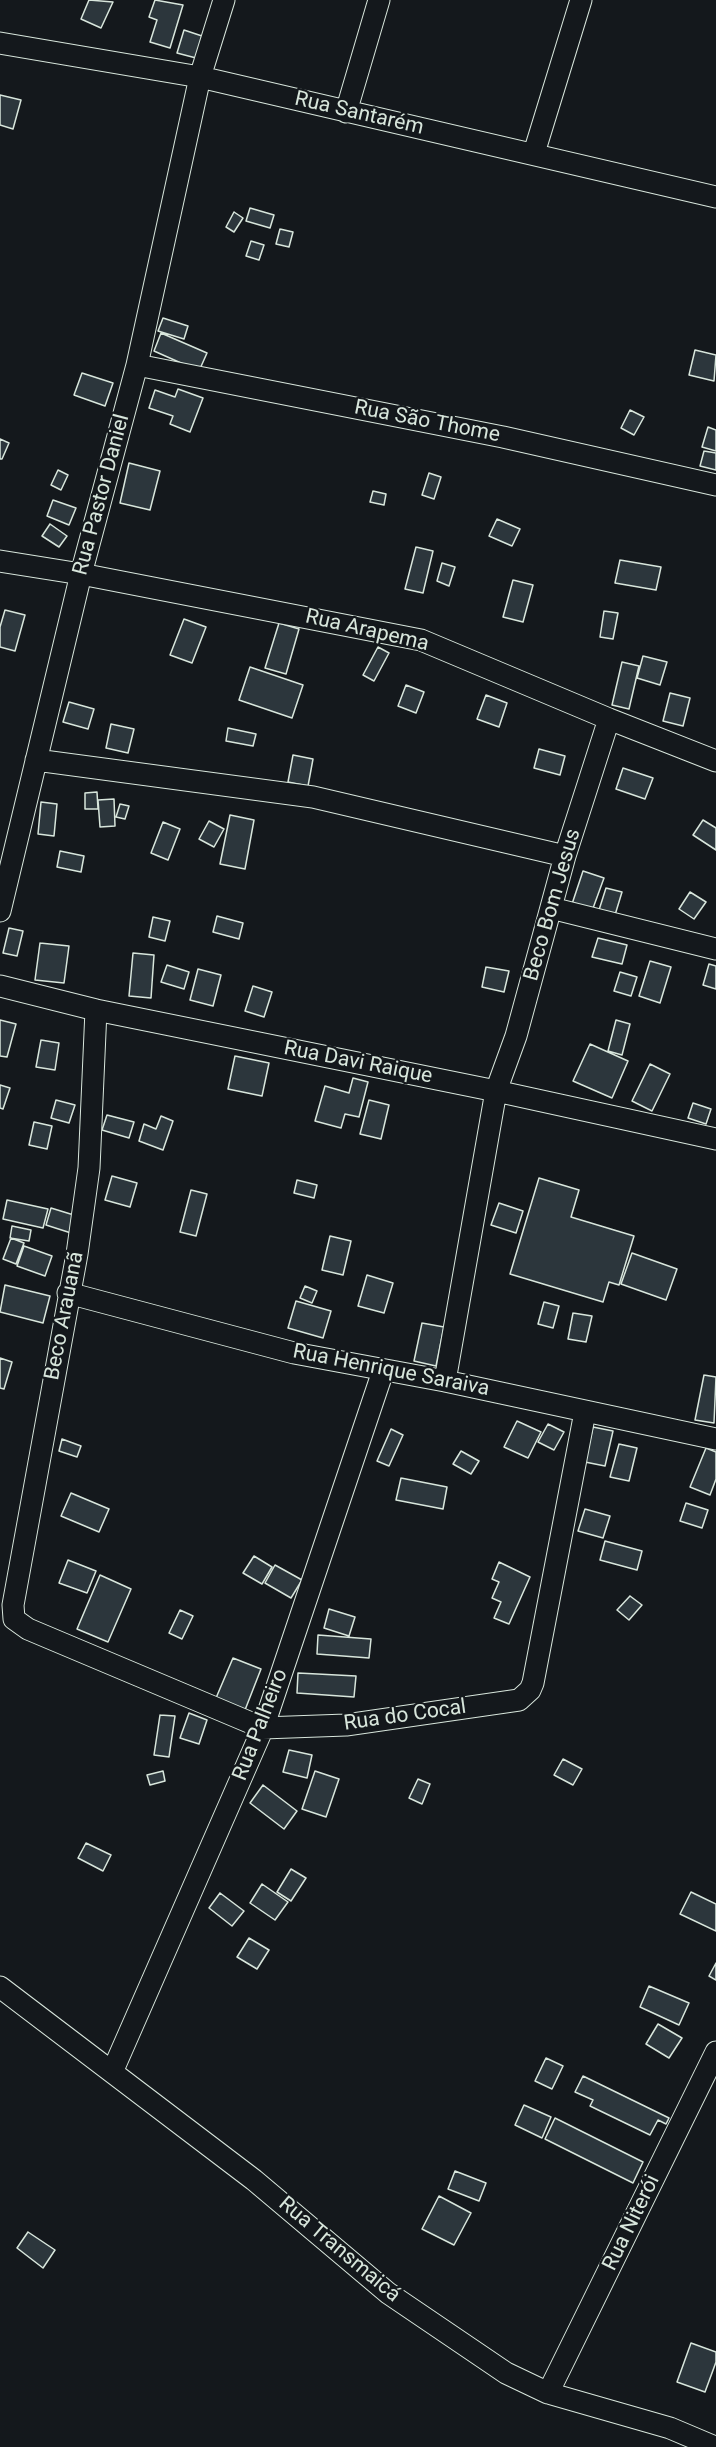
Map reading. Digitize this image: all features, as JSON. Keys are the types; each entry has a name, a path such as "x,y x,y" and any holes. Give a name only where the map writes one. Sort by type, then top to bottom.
{"street":[{"name":"Rua Pastor Daniel","path":"0,911 81,574 137,365 200,77 224,0"},
{"path":"346,112 379,0"},
{"path":"534,153 581,0"},
{"name":"Rua Santarém","path":"0,43 200,77 716,196"},
{"name":"Rua São Thome","path":"137,365 502,437 716,485"},
{"name":"Rua Arapema","path":"0,561 81,574 421,640 716,761"},
{"name":"Beco Bom Jesus","path":"445,1381 496,1090 516,1036 565,856 609,719"},
{"path":"36,760 313,798 565,856"},
{"path":"551,908 716,949"},
{"name":"Rua Davi Raique","path":"0,986 96,1010 496,1090 716,1139"},
{"name":"Beco Arauanã","path":"14,1619 13,1605 88,1168 96,1010"},
{"name":"Rua Henrique Saraiva","path":"68,1293 294,1353 445,1381 716,1439"},
{"name":"Rua Palheiro","path":"113,2070 263,1728 383,1371"},
{"name":"Rua do Cocal","path":"14,1619 28,1629 263,1728 346,1725 524,1697 533,1683 585,1412"},
{"name":"Rua Transmaicá","path":"0,1987 113,2070 254,2180 388,2294 506,2373 548,2393 670,2428 715,2447"},
{"name":"Rua Niterói","path":"548,2393 716,2052"}],"building":[{"path":"89,0 113,2 101,28 81,19"},
{"path":"155,0 183,5 170,48 150,42 157,20 149,17"},
{"path":"184,30 202,36 196,58 177,53"},
{"path":"0,95 21,100 13,129 0,125"},
{"path":"250,208 274,215 270,228 246,221"},
{"path":"234,212 243,218 234,232 226,227"},
{"path":"280,229 293,232 289,247 276,244"},
{"path":"251,241 264,245 259,260 246,256"},
{"path":"163,318 188,326 184,339 158,331"},
{"path":"161,333 207,353 199,371 154,351"},
{"path":"695,350 716,355 714,381 689,375"},
{"path":"82,373 113,383 105,406 74,395"},
{"path":"178,389 203,398 190,432 170,424 173,416 149,408 155,390 175,397"},
{"path":"630,410 644,417 634,435 621,428"},
{"path":"708,427 716,430 716,451 702,447"},
{"path":"0,439 9,443 2,459 0,459"},
{"path":"704,451 716,453 716,470 700,466"},
{"path":"129,463 160,471 150,510 120,503"},
{"path":"58,470 68,475 61,490 51,485"},
{"path":"429,473 441,477 434,499 422,495"},
{"path":"373,491 386,494 384,505 370,502"},
{"path":"53,500 76,508 69,525 47,516"},
{"path":"497,519 520,529 512,546 489,536"},
{"path":"50,524 67,536 59,547 42,536"},
{"path":"416,547 433,551 423,593 405,589"},
{"path":"620,560 661,567 656,590 615,583"},
{"path":"442,563 455,567 449,586 437,581"},
{"path":"513,580 533,585 523,622 503,617"},
{"path":"5,610 25,615 15,651 0,647 0,627"},
{"path":"604,611 618,613 613,639 600,637"},
{"path":"184,619 206,627 192,663 170,655"},
{"path":"279,623 299,629 286,674 265,668"},
{"path":"378,647 389,653 374,681 363,675"},
{"path":"643,656 667,662 660,685 637,678"},
{"path":"622,662 639,666 629,709 612,705"},
{"path":"250,667 303,685 292,718 239,700"},
{"path":"406,685 424,692 416,713 398,706"},
{"path":"670,693 690,698 683,726 663,721"},
{"path":"486,695 507,703 499,727 477,719"},
{"path":"69,702 94,709 88,729 63,722"},
{"path":"111,724 134,729 128,753 106,748"},
{"path":"228,728 256,734 253,746 226,741"},
{"path":"539,749 565,756 560,775 534,768"},
{"path":"293,755 313,759 308,786 288,782"},
{"path":"623,768 653,778 645,799 616,789"},
{"path":"97,792 98,809 85,809 85,793"},
{"path":"114,799 115,826 100,827 98,800"},
{"path":"41,802 57,804 54,836 38,834"},
{"path":"120,804 129,806 125,819 116,817"},
{"path":"230,815 254,820 245,869 220,864"},
{"path":"703,820 716,828 716,850 693,835"},
{"path":"209,821 224,829 214,847 199,839"},
{"path":"163,822 180,829 168,860 151,853"},
{"path":"60,851 84,856 81,872 57,867"},
{"path":"583,871 604,878 592,911 572,904"},
{"path":"606,888 622,892 615,915 599,910"},
{"path":"690,892 706,902 694,919 679,909"},
{"path":"217,916 243,923 239,939 213,932"},
{"path":"153,917 170,921 165,941 149,937"},
{"path":"9,928 23,931 17,956 3,953"},
{"path":"598,938 627,945 622,964 592,957"},
{"path":"40,943 69,946 64,983 35,980"},
{"path":"133,953 154,955 151,998 129,996"},
{"path":"650,961 671,967 660,1003 639,996"},
{"path":"709,964 716,966 716,989 703,985"},
{"path":"167,965 189,972 184,989 161,982"},
{"path":"486,967 509,971 504,992 482,987"},
{"path":"198,969 221,975 213,1006 190,1000"},
{"path":"620,972 637,977 631,996 614,991"},
{"path":"253,986 272,992 264,1017 245,1011"},
{"path":"0,1020 16,1024 7,1057 0,1056"},
{"path":"616,1020 630,1024 622,1055 608,1051"},
{"path":"41,1040 59,1043 55,1070 36,1067"},
{"path":"590,1044 628,1061 612,1098 573,1081"},
{"path":"235,1056 269,1063 262,1096 228,1089"},
{"path":"650,1064 670,1074 652,1111 632,1101"},
{"path":"353,1078 368,1082 359,1117 345,1114 341,1128 315,1121 325,1086 349,1093"},
{"path":"0,1085 10,1088 3,1109 0,1108"},
{"path":"56,1100 75,1105 69,1123 51,1118"},
{"path":"369,1100 389,1105 381,1139 360,1134"},
{"path":"693,1103 711,1109 706,1124 688,1118"},
{"path":"107,1115 134,1122 129,1138 102,1130"},
{"path":"161,1116 173,1121 163,1150 139,1141 144,1124 156,1129"},
{"path":"34,1122 52,1126 47,1149 29,1145"},
{"path":"112,1176 137,1183 130,1207 105,1200"},
{"path":"539,1178 579,1190 571,1217 634,1236 619,1285 609,1282 603,1302 510,1274"},
{"path":"297,1180 317,1185 314,1198 294,1193"},
{"path":"191,1190 207,1194 196,1236 180,1232"},
{"path":"7,1200 48,1209 43,1228 3,1219"},
{"path":"499,1203 523,1211 516,1233 491,1225"},
{"path":"51,1208 77,1216 71,1233 46,1225"},
{"path":"12,1226 31,1230 29,1241 10,1238"},
{"path":"330,1236 351,1241 343,1275 322,1270"},
{"path":"11,1238 24,1243 16,1264 3,1259"},
{"path":"24,1246 52,1256 45,1276 17,1266"},
{"path":"632,1253 677,1269 666,1300 621,1284"},
{"path":"367,1275 393,1283 384,1313 358,1306"},
{"path":"5,1285 50,1296 43,1323 0,1312"},
{"path":"305,1286 317,1291 312,1303 300,1298"},
{"path":"296,1301 331,1311 323,1338 288,1328"},
{"path":"544,1302 559,1306 553,1328 538,1324"},
{"path":"573,1313 592,1316 586,1342 568,1339"},
{"path":"422,1323 444,1327 436,1366 414,1361"},
{"path":"0,1358 12,1362 4,1389 0,1388"},
{"path":"704,1375 716,1377 714,1423 695,1420"},
{"path":"517,1421 541,1432 528,1458 504,1447"},
{"path":"548,1424 564,1432 554,1450 538,1442"},
{"path":"593,1427 613,1431 605,1466 585,1462"},
{"path":"391,1429 403,1435 389,1466 377,1461"},
{"path":"62,1439 81,1446 77,1457 59,1451"},
{"path":"619,1444 637,1448 629,1481 610,1477"},
{"path":"706,1448 716,1452 716,1479 710,1495 690,1487"},
{"path":"461,1451 479,1461 471,1474 453,1464"},
{"path":"401,1478 447,1487 443,1509 396,1500"},
{"path":"71,1493 109,1509 99,1532 61,1516"},
{"path":"686,1503 708,1510 702,1528 680,1521"},
{"path":"585,1509 610,1516 603,1538 578,1531"},
{"path":"605,1541 642,1551 637,1570 600,1560"},
{"path":"254,1556 272,1567 262,1584 243,1573"},
{"path":"68,1560 96,1571 87,1593 59,1583"},
{"path":"499,1562 530,1577 509,1624 494,1618 501,1602 492,1598 499,1582 492,1579"},
{"path":"275,1565 302,1580 291,1598 265,1583"},
{"path":"100,1575 131,1589 108,1642 77,1629"},
{"path":"630,1596 642,1605 629,1620 617,1610"},
{"path":"329,1609 355,1617 349,1636 324,1628"},
{"path":"180,1610 193,1616 182,1639 169,1633"},
{"path":"318,1635 371,1639 369,1658 317,1654"},
{"path":"233,1658 261,1669 245,1710 216,1698"},
{"path":"298,1673 356,1676 354,1697 297,1693"},
{"path":"189,1713 207,1720 199,1744 180,1738"},
{"path":"160,1715 175,1716 169,1757 154,1755"},
{"path":"289,1750 312,1755 307,1778 283,1772"},
{"path":"563,1759 582,1769 573,1785 554,1775"},
{"path":"163,1771 165,1781 150,1785 147,1775"},
{"path":"315,1771 339,1779 326,1817 302,1809"},
{"path":"418,1779 430,1784 422,1804 409,1798"},
{"path":"263,1785 297,1811 284,1829 250,1803"},
{"path":"86,1843 111,1855 103,1871 78,1858"},
{"path":"291,1869 306,1878 291,1901 277,1892"},
{"path":"262,1884 288,1902 275,1920 250,1903"},
{"path":"691,1892 716,1904 716,1931 680,1914"},
{"path":"220,1893 244,1911 232,1926 209,1908"},
{"path":"249,1938 269,1950 257,1969 237,1957"},
{"path":"716,1963 716,1980 709,1976"},
{"path":"649,1986 689,2003 679,2025 640,2007"},
{"path":"658,2024 682,2038 669,2058 646,2044"},
{"path":"546,2058 563,2066 552,2089 535,2081"},
{"path":"583,2076 669,2118 666,2124 658,2120 650,2135 590,2106 593,2100 575,2092"},
{"path":"524,2105 551,2117 542,2138 515,2125"},
{"path":"555,2118 643,2162 633,2183 545,2139"},
{"path":"455,2171 486,2183 479,2201 448,2189"},
{"path":"439,2196 471,2213 454,2245 422,2229"},
{"path":"28,2232 55,2250 43,2268 17,2248"},
{"path":"691,2343 716,2352 716,2362 705,2392 677,2382"}]}
